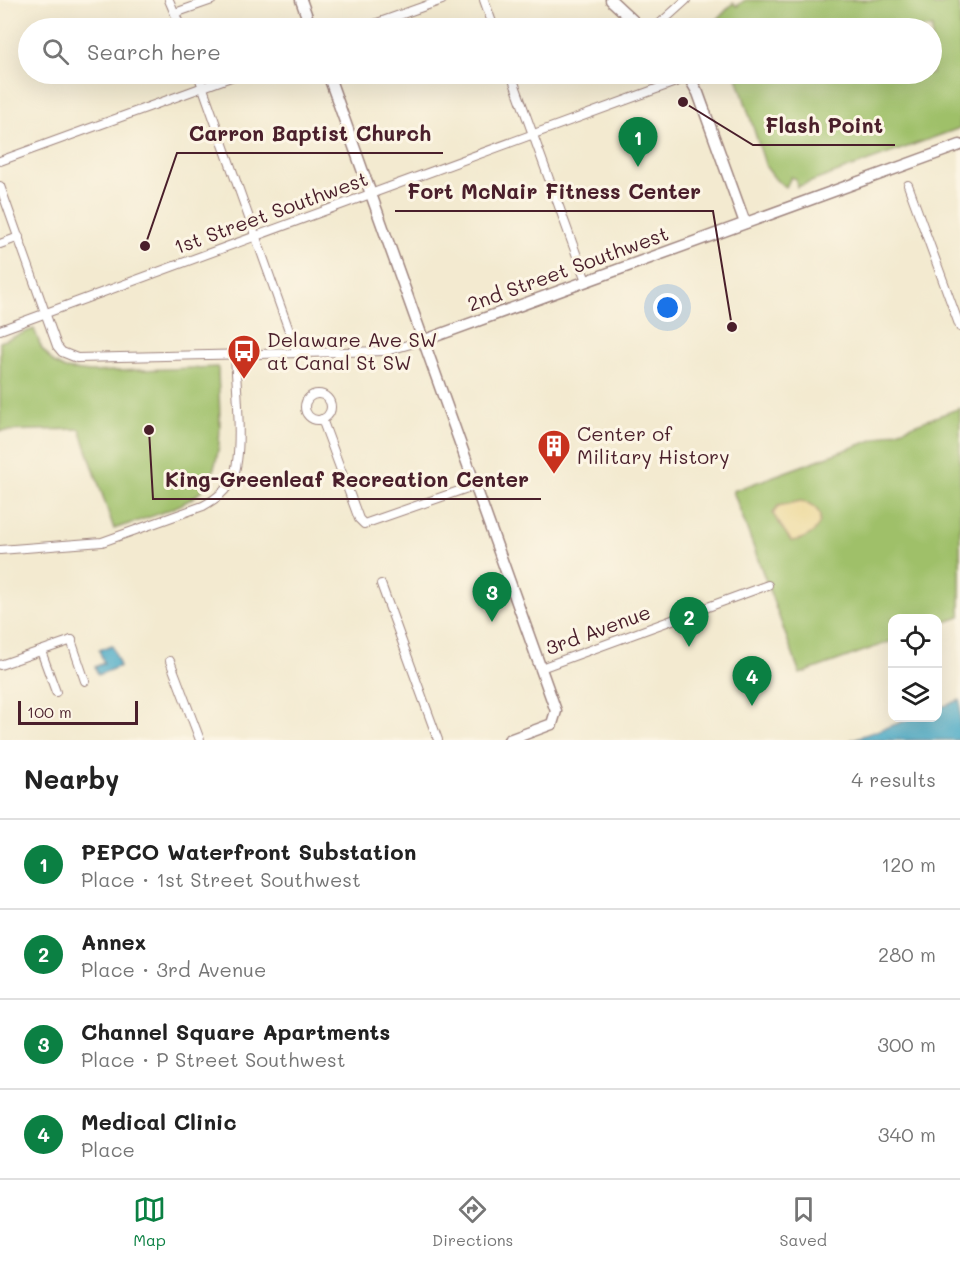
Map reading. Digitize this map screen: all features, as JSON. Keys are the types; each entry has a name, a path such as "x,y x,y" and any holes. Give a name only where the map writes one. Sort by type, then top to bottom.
{"street":[{"path":"169,0 177,18"},
{"path":"175,14 212,0"},
{"path":"301,0 307,18"},
{"path":"391,18 442,0"},
{"path":"484,0 490,18"},
{"path":"611,0 630,18"},
{"path":"666,18 686,0"},
{"path":"201,84 297,353"},
{"path":"0,161 211,84"},
{"path":"332,84 425,340 557,715 552,724 509,740"},
{"path":"515,84 586,281"},
{"name":"1st Street Southwest","path":"0,330 533,135 665,84"},
{"path":"691,84 745,223"},
{"name":"2nd Street Southwest","path":"425,340 960,145"},
{"path":"908,185 960,327"},
{"path":"0,186 57,346 62,352 75,358 386,351 425,340"},
{"path":"0,244 19,237"},
{"path":"0,550 102,542 203,506 218,497 232,480 237,463 236,355"},
{"path":"322,419 359,519 364,524 370,524 476,485"},
{"path":"381,584 438,740"},
{"name":"3rd Avenue","path":"541,668 768,585"},
{"path":"0,665 71,640 85,681"},
{"path":"40,651 56,692"},
{"path":"170,661 200,740"}],"green space":[{"path":"745,0 929,0 935,6 957,0 960,7 960,128 797,187 796,179 791,177 786,187 776,180 766,167 739,84 942,84 942,18 719,18 733,3 737,6"},
{"path":"34,329 42,349 54,363 65,369 90,372 218,367 219,446 211,476 203,489 186,502 114,529 80,429 0,431 0,342"},
{"path":"960,408 960,617 942,624 942,614 888,614 888,642 800,674 733,491"}],"sand":[{"path":"801,501 817,510 820,516 819,523 810,535 791,541 773,514 778,506"}],"water":[{"path":"112,645 120,666 98,675 95,667 104,663 99,650"},
{"path":"960,700 960,740 851,740 902,722 942,722 942,707"}],"place":[{"name":"Flash Point","path":"683,102"},
{"name":"PEPCO Waterfront Substation","path":"638,167"},
{"name":"Carron Baptist Church","path":"145,246"},
{"name":"Fort McNair Fitness Center","path":"732,327"},
{"name":"Delaware Ave SW at Canal St SW","path":"244,380"},
{"name":"King-Greenleaf Recreation Center","path":"149,430"},
{"name":"Center of Military History","path":"554,475"},
{"name":"Channel Square Apartments","path":"492,622"},
{"name":"Annex","path":"689,647"},
{"name":"Medical Clinic","path":"752,706"}]}
